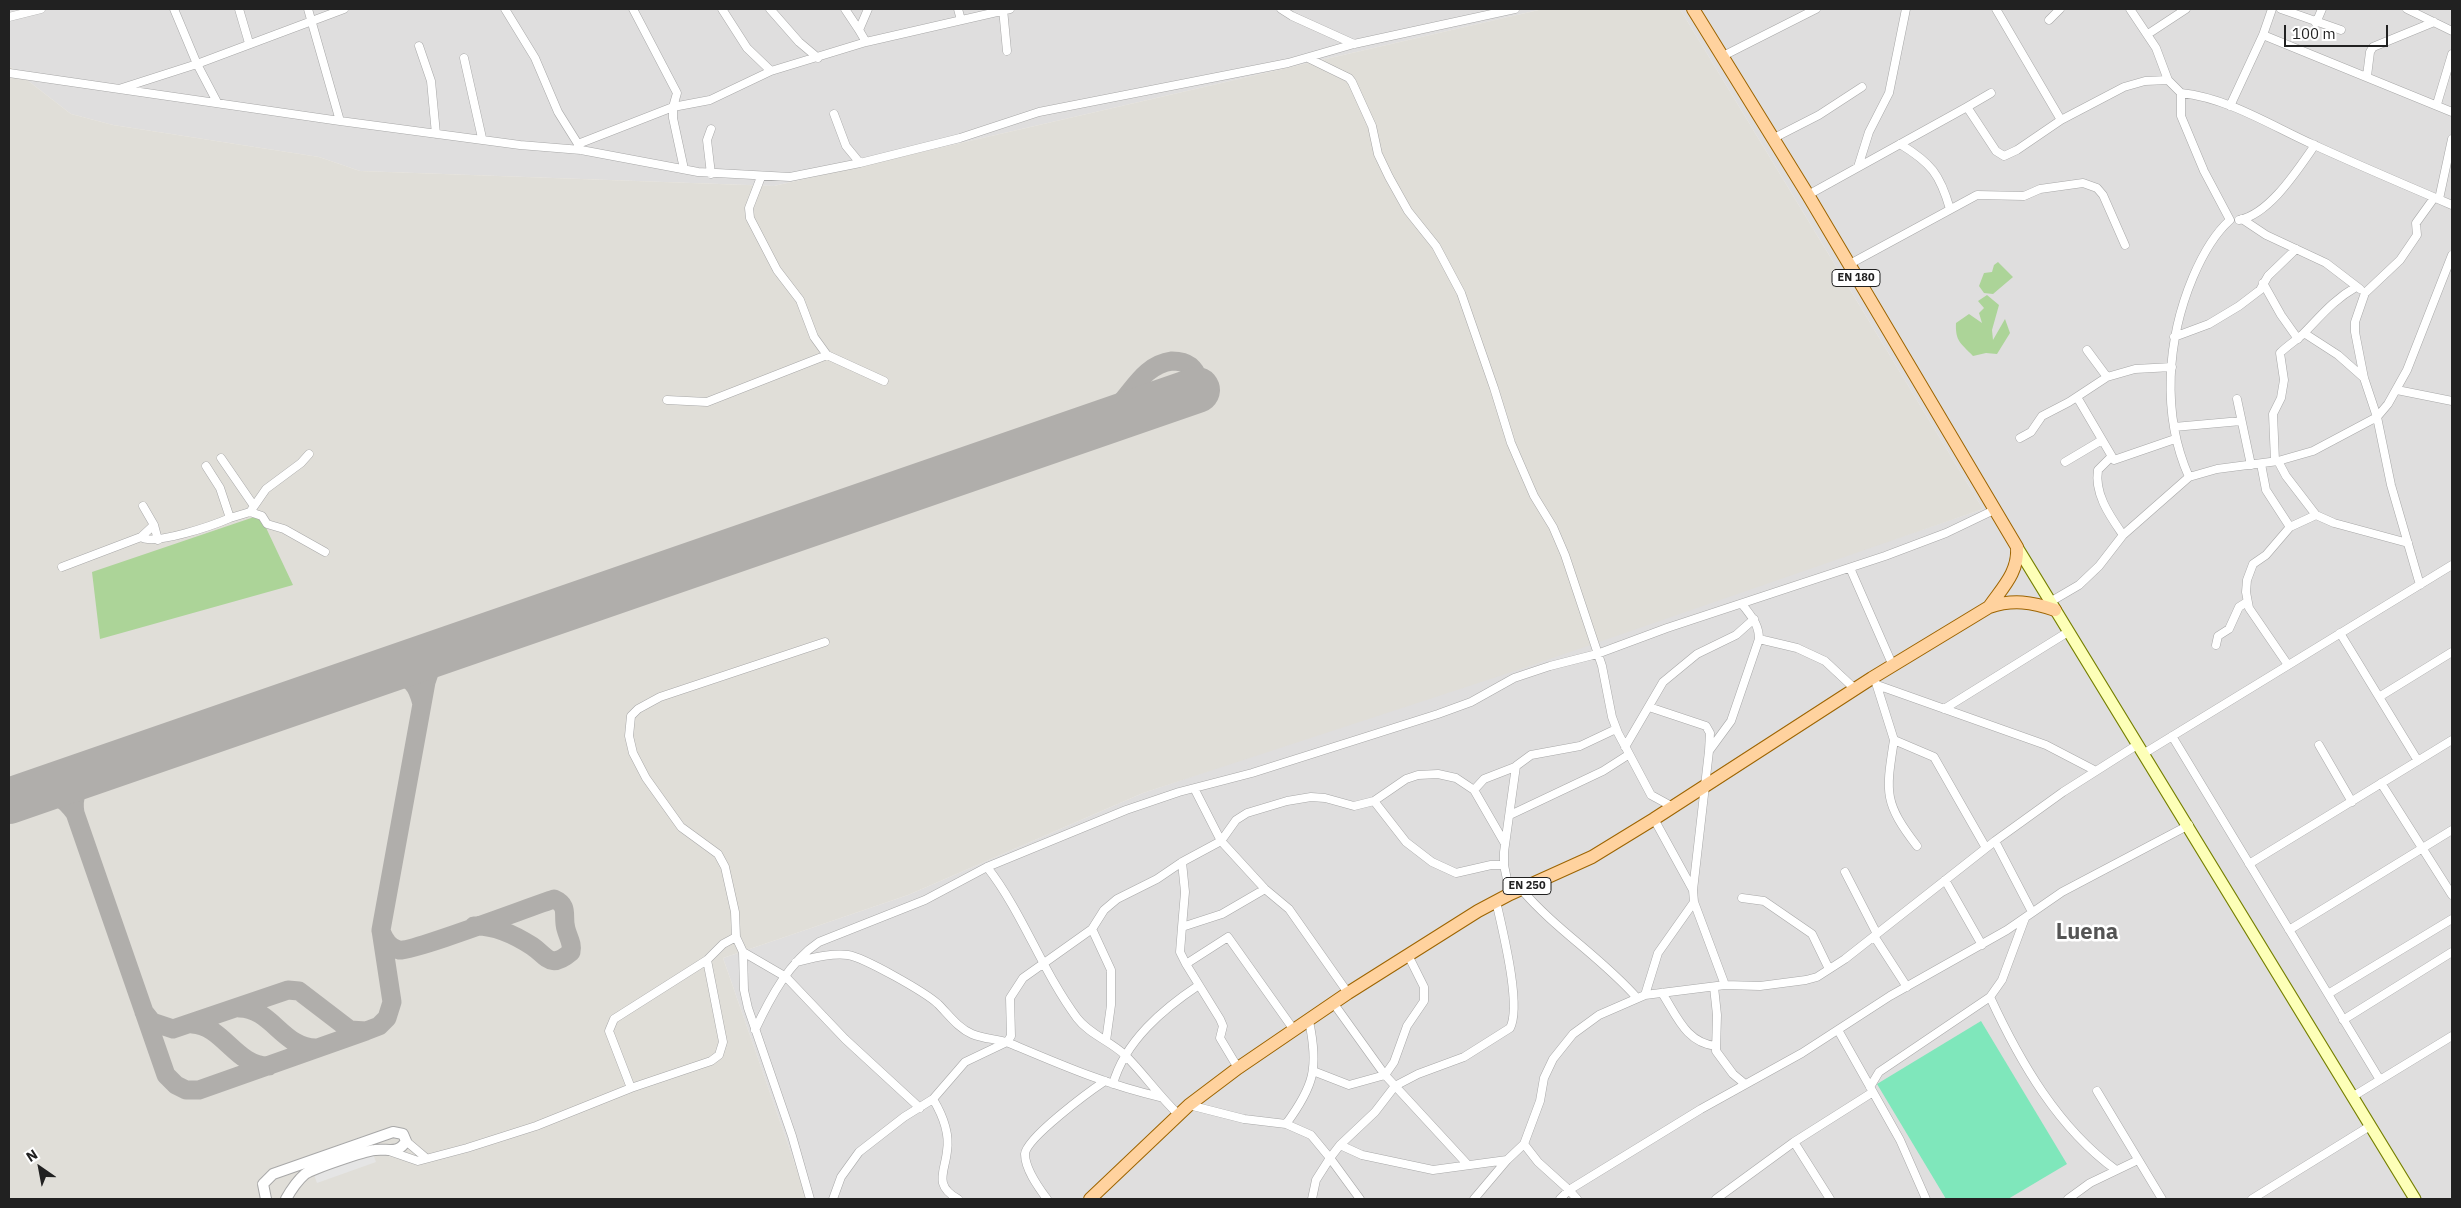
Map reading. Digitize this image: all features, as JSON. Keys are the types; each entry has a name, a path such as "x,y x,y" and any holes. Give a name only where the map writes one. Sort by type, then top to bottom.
{"main road":[{"name":"EN 180","path":"1693,9 1774,138 2052,606"},
{"name":"EN 250","path":"1989,607 2013,573 2018,556 2017,547"},
{"name":"EN 250","path":"1090,1199 1189,1105 1238,1068 1348,993 1409,957 1496,901 1592,857 1705,787 1855,689 1874,681 1893,666 1989,607 2004,602 2034,602 2052,606"},
{"path":"2052,606 2189,825 2415,1199"}],"street":[{"path":"9,17 41,9"},
{"path":"174,9 197,64 218,102"},
{"path":"238,9 249,43"},
{"path":"308,9 340,121"},
{"path":"117,90 197,64 344,9"},
{"path":"506,9 535,58 558,112 580,147"},
{"path":"634,9 677,93 673,107 673,118 684,169"},
{"path":"722,9 747,48 771,71"},
{"path":"770,9 798,42 818,58"},
{"path":"846,9 866,42"},
{"path":"859,30 868,9"},
{"path":"958,9 961,20"},
{"path":"580,147 673,107 710,100 771,71 866,42 1010,9"},
{"path":"1281,9 1292,16 1354,44"},
{"path":"9,73 117,90 218,102 436,134 482,138 520,145 580,147 712,174 790,178 860,164 960,138 1039,112 1308,58 1354,44 1515,9"},
{"path":"1724,56 1816,9"},
{"path":"1858,167 1866,141 1889,92 1906,9"},
{"path":"1996,9 2049,103 2061,120"},
{"path":"2049,20 2060,9"},
{"path":"2130,9 2148,34 2164,64 2168,80 2181,93 2201,95 2230,106 2452,205"},
{"path":"2148,34 2186,9"},
{"path":"2230,106 2272,9"},
{"path":"2281,9 2316,23 2341,30"},
{"path":"2316,23 2322,9"},
{"path":"2407,9 2452,31"},
{"path":"1002,10 1007,51"},
{"path":"2367,76 2370,52 2373,47 2434,22"},
{"path":"2262,35 2437,104 2452,112"},
{"path":"419,46 431,81 436,134"},
{"path":"2437,104 2452,54"},
{"path":"464,58 482,138"},
{"path":"1308,58 1348,78 1352,82 1372,126 1378,154 1385,171 1408,210 1436,246 1461,293 1511,443 1534,496 1560,542 1598,654 1616,729 1628,755 1651,795 1673,807"},
{"path":"1967,107 1996,151 2004,156 2017,150 2061,120 2135,82 2168,80"},
{"path":"1774,138 1819,115 1862,87"},
{"path":"1808,195 1991,93"},
{"path":"2181,93 2181,116 2196,154 2230,220"},
{"path":"834,114 846,146 860,164"},
{"path":"712,129 707,140 712,174"},
{"path":"2420,585 2391,485 2377,417 2364,378 2355,332 2355,322 2365,293 2400,260 2417,235 2416,223 2437,198 2452,139"},
{"path":"1900,144 1926,161 1940,181 1950,209"},
{"path":"2189,477 2175,438 2174,428 2172,367 2174,337 2179,313 2200,261 2215,236 2230,220 2242,220 2269,203 2315,145"},
{"path":"761,177 749,208 750,218 773,262 800,300 814,337 827,355 884,381"},
{"path":"1848,265 1977,195 2024,196 2040,189 2083,183 2097,188 2103,195 2125,245"},
{"path":"2242,220 2252,227 2326,263 2365,293"},
{"path":"2174,337 2226,315 2256,293 2263,283 2296,249"},
{"path":"2052,606 2079,585 2099,566 2123,535 2189,477 2217,470 2276,461 2321,448 2377,417 2397,390 2407,370 2452,255"},
{"path":"2263,283 2281,315 2298,339"},
{"path":"2356,287 2339,297 2324,310 2298,339 2280,353 2284,380 2281,398 2273,414 2276,461 2316,515 2334,523 2408,543"},
{"path":"2304,333 2338,355 2364,378"},
{"path":"2088,350 2107,376"},
{"path":"667,400 707,402 827,355"},
{"path":"2020,438 2031,432 2042,416 2076,397 2107,376 2136,369 2172,367"},
{"path":"2397,390 2452,401"},
{"path":"2076,397 2111,457 2118,460 2150,446 2175,438"},
{"path":"2237,398 2251,465"},
{"path":"2174,428 2241,421"},
{"path":"2065,462 2102,440"},
{"path":"141,537 149,541 158,540 210,527 252,509 266,489 301,463 309,454"},
{"path":"2111,457 2098,470 2097,486 2109,513 2123,535"},
{"path":"221,458 252,509 262,516 266,524 284,529 325,552"},
{"path":"2261,464 2266,490 2290,527"},
{"path":"206,466 220,488 230,518"},
{"path":"143,506 154,525 158,540"},
{"path":"755,1030 764,1011 796,962 819,942 925,900 987,867 1126,810 1179,792 1195,790 1438,714 1471,702 1514,678 1550,666 1598,654 1667,628 1850,568 1928,540 1994,510"},
{"path":"2288,665 2258,623 2247,602 2246,592 2249,570 2286,535 2290,527 2316,515"},
{"path":"62,568 141,537 154,525"},
{"path":"1474,1199 1507,1160 1524,1144 1540,1101 1544,1078 1553,1059 1573,1034 1599,1015 1641,996 1725,986 1760,986 1818,977 1876,935 1995,841 2096,771 2140,749 2172,736 2452,565"},
{"path":"1850,568 1893,666"},
{"path":"2216,645 2218,636 2229,629 2239,607 2247,602"},
{"path":"1709,751 1731,721 1759,639 1759,632 1754,619 1742,604"},
{"path":"1625,747 1663,682 1689,659 1710,646 1736,635 1754,619"},
{"path":"1944,709 2068,632"},
{"path":"2340,634 2418,761"},
{"path":"1759,639 1797,648 1825,661 1855,689"},
{"path":"810,1199 792,1136 755,1030 744,990 743,952 736,937 735,912 725,867 713,849 681,827 638,765 629,736 631,716 638,709 660,697 825,642"},
{"path":"2379,697 2452,652"},
{"path":"1874,681 1944,709 2046,745 2096,771"},
{"path":"1874,681 1894,740 1888,785 1890,803 1900,822 1917,846"},
{"path":"1648,706 1706,726 1710,733 1693,890 1694,902 1725,986"},
{"path":"1474,790 1484,779 1515,767 1531,755 1580,746 1616,729"},
{"path":"2172,736 2380,1080"},
{"path":"1894,740 1934,757 1986,848"},
{"path":"2249,864 2452,740"},
{"path":"2319,745 2352,802"},
{"path":"1510,815 1586,779 1628,755"},
{"path":"1515,767 1510,815 1504,842 1504,864 1516,891 1641,996"},
{"path":"833,1199 841,1177 858,1152 933,1099 965,1062 1007,1042 1011,1036 1010,998 1023,978 1092,930 1104,910 1117,899 1157,879 1182,862 1221,841 1236,820 1247,813 1287,801 1310,797 1325,798 1350,806 1374,801 1406,779 1418,775 1450,776 1462,781 1474,790 1504,842"},
{"path":"2381,783 2452,895"},
{"path":"1195,790 1221,841 1265,888 1289,909 1348,993"},
{"path":"1374,801 1406,842 1432,862 1456,873 1504,864"},
{"path":"1654,819 1693,890"},
{"path":"1560,1199 1568,1190 1616,1160 1838,1030 1907,987 1982,945 2104,869 2189,825"},
{"path":"2289,930 2452,830"},
{"path":"1716,1199 1871,1089 1879,1072 1990,997 2002,980 2029,914 1995,841"},
{"path":"1182,862 1185,892 1180,948 1186,964 1220,1019 1223,1026 1220,1038 1238,1068"},
{"path":"987,867 1014,907 1042,963 1078,1019 1124,1055 1160,1097 1179,1115"},
{"path":"1845,872 1884,955 1907,987"},
{"path":"1944,880 1982,945"},
{"path":"1182,927 1222,914 1265,888"},
{"path":"1742,898 1764,901 1812,934 1829,969"},
{"path":"1312,1199 1316,1180 1330,1158 1340,1145 1375,1112 1395,1086 1418,1074 1464,1057 1506,1031 1513,1021 1512,980 1496,901"},
{"path":"1641,996 1658,953 1694,902"},
{"path":"2328,994 2452,919"},
{"path":"1092,930 1111,970 1111,1005 1106,1041"},
{"path":"632,1088 609,1031 614,1019 707,960 723,944 736,937"},
{"path":"1186,964 1228,938 1294,1030"},
{"path":"743,952 786,977 845,1038 920,1108"},
{"path":"2344,1020 2452,952"},
{"path":"796,962 827,955 850,955 908,984 937,1003 958,1025 972,1034 1007,1042 1042,1058 1109,1083 1160,1097"},
{"path":"1313,1071 1349,1085 1385,1075 1394,1062 1407,1026 1424,1001 1424,988 1409,957"},
{"path":"387,1150 416,1160 467,1148 536,1126 632,1088 711,1061 719,1055 723,1042 707,960"},
{"path":"1047,1199 1037,1186 1028,1164 1025,1153 1030,1144 1060,1114 1109,1083 1124,1055 1159,1015 1199,985"},
{"path":"1714,987 1717,1015 1716,1046 1718,1054 1733,1074 1745,1084"},
{"path":"1662,993 1690,1037 1704,1045 1716,1046"},
{"path":"1990,997 2014,1048 2058,1113 2094,1154 2116,1170"},
{"path":"1334,1004 1385,1075 1437,1129 1468,1165"},
{"path":"1286,1124 1308,1090 1313,1071 1315,1049 1309,1021"},
{"path":"1838,1030 1900,1140 1926,1199"},
{"path":"2352,1097 2452,1036"},
{"path":"2097,1091 2162,1199"},
{"path":"933,1099 944,1123 948,1151 941,1172 943,1183 951,1198"},
{"path":"1189,1105 1244,1119 1286,1124 1311,1135 1360,1199"},
{"path":"2252,1199 2370,1126"},
{"path":"266,1199 264,1184 273,1174 393,1132 403,1134 406,1142 426,1158"},
{"path":"286,1199 298,1181 310,1171 375,1150 399,1149 406,1142"},
{"path":"1794,1142 1830,1199"},
{"path":"1524,1144 1538,1162 1578,1199"},
{"path":"1340,1145 1362,1155 1433,1170 1507,1160"},
{"path":"2068,1199 2090,1183 2138,1160"}],"shaded area":[{"path":"9,9 1543,9 774,186 360,171 319,157 113,125 71,114 9,66"},
{"path":"1543,9 1680,9 1983,509 1524,668 1143,793 908,895 723,958 807,1199 9,1199 9,66 71,114 113,125 319,157 360,171 774,186"},
{"path":"1680,9 2452,9 2452,1199 807,1199 723,958 908,895 1143,793 1983,509"},
{"path":"366,1135 376,1162 317,1183 308,1156"}],"green space":[{"path":"1998,262 2013,277 1993,294 1984,293 1979,286 1984,273 1992,272 1994,265"},
{"path":"1987,295 1999,305 1992,330 1993,340 2005,319 2010,333 1997,354 1986,353 1973,356 1958,339 1956,323 1969,314 1982,323 1979,313 1984,308 1978,301"},
{"path":"260,515 293,585 100,639 92,572"},
{"path":"1981,1021 2067,1164 2008,1199 1946,1199 1877,1084"}],"taxiway":[{"path":"1092,426 1114,410 1139,380 1153,368 1162,364 1177,361 1190,366 1195,371 1197,377 1197,390"},
{"path":"89,773 75,797 75,813 166,1075 176,1085 186,1090 199,1090 366,1031 379,1026 387,1018 392,1002 381,930 426,682 432,664 452,648"},
{"path":"387,670 411,681 420,696 422,704"},
{"path":"33,793 46,793 57,796 75,813"},
{"path":"381,931 385,940 392,947 399,950 408,949 448,937 473,928 499,919 542,903 554,899 564,908 565,924 571,943 571,952 558,960 549,960 532,946 512,935 490,927 482,926 474,926"},
{"path":"144,1012 152,1022 173,1029 288,990 299,991 350,1030 366,1031"},
{"path":"239,1008 260,1014 295,1042 305,1047 317,1048"},
{"path":"192,1024 203,1026 212,1031 247,1060 257,1065 269,1066"}],"runway":[{"path":"9,801 1197,390"}],"district":[{"name":"Luena","path":"2087,933"}]}
